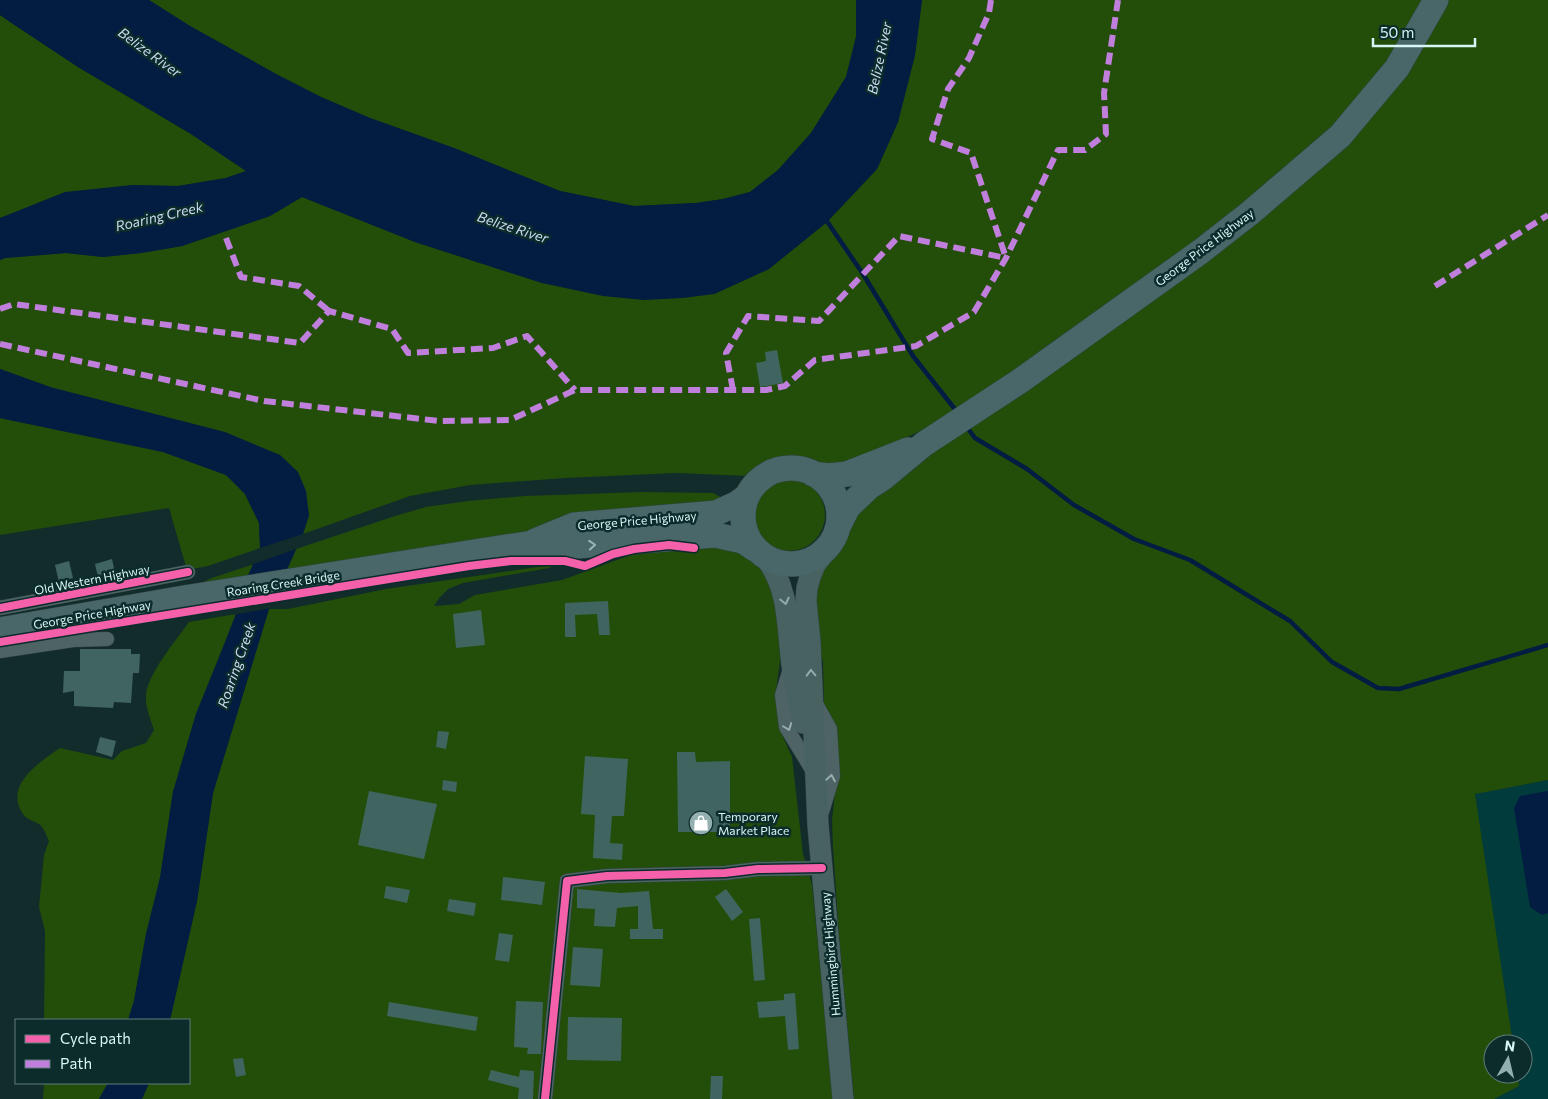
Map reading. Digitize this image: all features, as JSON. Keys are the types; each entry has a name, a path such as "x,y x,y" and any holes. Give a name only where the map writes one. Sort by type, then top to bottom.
{"highway":[{"name":"George Price Highway","path":"838,525 854,499 924,444 1027,376 1200,252 1250,213 1340,136 1397,68 1436,0"},
{"name":"George Price Highway","path":"813,474 828,476 847,474 875,461 924,444"},
{"path":"796,468 813,474 826,483 834,495 839,510 835,537 826,550 812,560 797,564 780,564 760,553 750,542 744,527 742,511 747,496 753,486 762,478 778,470 796,468"},
{"name":"George Price Highway","path":"526,544 574,525 716,513 736,504 747,496"},
{"name":"George Price Highway","path":"381,568 526,544 577,546 715,535 743,541 760,553"},
{"name":"Roaring Creek Bridge","path":"184,598 381,568"},
{"name":"George Price Highway","path":"0,630 184,598"}],"main road":[{"name":"Hummingbird Highway","path":"826,550 814,565 807,588 818,817 843,1099"},
{"name":"Hummingbird Highway","path":"760,553 776,573 785,600 792,664 818,817"}],"street":[{"name":"Old Western Highway","path":"0,608 188,572"},
{"path":"0,652 73,640 107,639"},
{"path":"545,1099 567,881 608,876 725,873 758,868 822,868"}],"shaded area":[{"path":"1548,780 1548,1099 1494,1099 1519,1086 1519,1084 1533,1084 1533,1034 1511,1034 1473,794"}],"green space":[{"path":"149,0 856,0 856,37 846,77 811,133 778,170 750,192 696,203 634,206 560,191 454,148 370,118 321,97 276,74 190,26"},
{"path":"922,0 1428,0 1405,40 1343,118 1270,186 1123,295 940,422 849,464 818,466 793,458 781,458 760,466 749,476 676,473 470,485 410,496 303,534 309,515 50,387 0,369 0,260 66,253 103,257 182,246 270,216 302,197 415,242 542,283 714,294 769,269 827,222 877,169 898,122 915,55"},
{"path":"1449,0 1548,0 1548,780 1475,794 1511,1034 1483,1034 1483,1084 1519,1084 1519,1086 1494,1099 854,1099 833,847 832,820 837,777 824,707 823,661 820,653 815,601 818,582 844,528 858,509 943,445 1229,244 1446,7"},
{"path":"0,15 78,67 191,134 246,171 226,178 178,186 132,185 0,218"},
{"path":"0,418 163,452 226,475 245,494 259,523 260,548 208,566 187,570 169,508 0,535"},
{"path":"789,479 803,482 815,489 822,501 825,515 822,529 815,541 803,548 789,551 775,548 763,541 756,529 753,515 756,501 763,489 775,482"},
{"path":"641,492 713,493 724,499 511,538 285,575 296,549 426,507 525,496"},
{"path":"709,546 736,549 753,559 762,569 779,606 780,661 776,691 779,728 792,757 803,854 812,884 833,1099 142,1099 149,1084 190,1084 190,1019 170,1019 197,901 213,793 269,609 288,609 386,589 558,564 549,568 463,583 448,589 434,606 459,604 475,595 562,580 639,552"},
{"path":"254,564 246,580 183,591 212,578"},
{"path":"236,614 196,714 173,792 160,878 146,934 134,1001 128,1019 44,1019 45,931 39,907 44,855 49,841 40,825 23,814 18,803 18,793 21,784 34,767 60,748 113,760 122,751 146,743 154,730 146,705 147,688 156,668 189,622"},
{"path":"44,1084 107,1084 99,1099 43,1099"}],"water":[{"path":"0,0 149,0 190,26 276,74 321,97 370,118 454,148 560,191 634,206 696,203 750,192 778,170 811,133 846,77 856,37 856,0 922,0 915,55 898,122 877,169 827,222 769,269 714,294 644,300 603,296 542,283 415,242 302,197 270,216 182,246 103,257 66,253 0,260 0,218 65,192 132,185 178,186 226,178 246,171 191,134 78,67 10,22 0,15"},
{"name":"Roaring Creek","path":"0,369 50,387 225,432 280,455 298,472 306,491 309,515 303,534 269,609 213,793 197,901 170,1019 128,1019 134,1001 146,934 160,878 173,792 196,714 236,614 246,580 260,548 259,523 245,494 226,475 163,452 0,418"},
{"path":"1548,791 1548,913 1542,915 1530,907 1514,808 1520,796"},
{"path":"107,1084 149,1084 142,1099 99,1099"}],"pier":[{"path":"306,533 299,548 251,565 257,549"},
{"path":"288,574 272,608 233,615 244,581"}],"building":[{"path":"777,350 783,383 760,387 756,363 766,361 765,352"},
{"path":"112,559 115,573 98,577 95,564"},
{"path":"69,561 73,578 59,582 55,565"},
{"path":"608,601 610,635 599,635 597,614 575,615 576,637 565,637 565,603"},
{"path":"481,610 485,645 456,648 453,614"},
{"path":"80,649 131,649 131,654 140,654 139,673 133,673 131,703 114,702 113,708 74,706 74,691 63,693 64,671 80,671"},
{"path":"438,731 449,732 446,749 436,747"},
{"path":"100,737 116,741 112,757 96,752"},
{"path":"677,752 695,752 696,762 730,761 730,832 678,832"},
{"path":"585,756 628,759 624,816 612,816 610,843 623,844 622,860 593,858 595,815 581,814"},
{"path":"443,780 457,782 456,792 442,790"},
{"path":"369,791 437,804 424,859 358,845"},
{"path":"503,877 545,882 542,905 501,900"},
{"path":"386,886 410,890 407,903 384,898"},
{"path":"577,889 621,893 649,891 653,929 663,929 663,939 630,939 630,929 638,929 638,906 617,908 615,927 594,926 595,909 577,908"},
{"path":"726,889 743,912 732,921 715,897"},
{"path":"449,899 476,903 474,916 447,911"},
{"path":"760,918 765,980 754,981 749,919"},
{"path":"499,933 513,935 509,962 495,960"},
{"path":"573,947 603,949 600,987 570,985"},
{"path":"795,993 799,1049 788,1050 785,1016 759,1018 757,1002 784,1000 784,994"},
{"path":"516,1001 543,1002 541,1054 527,1054 528,1048 514,1047"},
{"path":"389,1002 478,1017 476,1031 387,1016"},
{"path":"568,1017 622,1018 621,1061 567,1060"},
{"path":"243,1058 246,1075 236,1077 233,1059"},
{"path":"491,1070 519,1077 520,1070 534,1071 533,1099 518,1099 519,1088 488,1080"},
{"path":"711,1076 723,1076 722,1099 710,1099"}],"waterway":[{"path":"824,217 863,274 913,356 954,408"},
{"path":"969,430 975,438 1027,469 1074,505 1134,539 1190,560 1290,621 1332,662 1378,688 1399,689 1548,645"}],"marked path":[{"path":"991,0 989,13 969,58 948,89 932,139 971,153 1006,258"},
{"path":"0,344 264,401 439,421 510,420 575,390 766,390 785,386 815,360 916,346 974,312 1006,258 1058,150 1085,150 1106,134 1104,93 1118,0"},
{"path":"1435,286 1548,215"},
{"path":"733,390 726,353 748,316 819,321 899,236 1006,258"},
{"path":"226,238 241,277 299,286 329,311"},
{"path":"0,309 14,304 300,343 329,311 392,329 408,353 493,348 527,336 575,390"}],"cycle path":[{"path":"0,642 469,566 511,561 565,561 585,566 613,554 634,549 669,545 694,548"},
{"path":"0,608 188,572"},
{"path":"545,1099 567,881 607,876 822,868"}],"place":[{"name":"Temporary Market Place","path":"701,823"}],"water label":[{"name":"Belize River","path":"150,52"},
{"name":"Belize River","path":"879,58"},
{"name":"Belize River","path":"513,227"}]}
